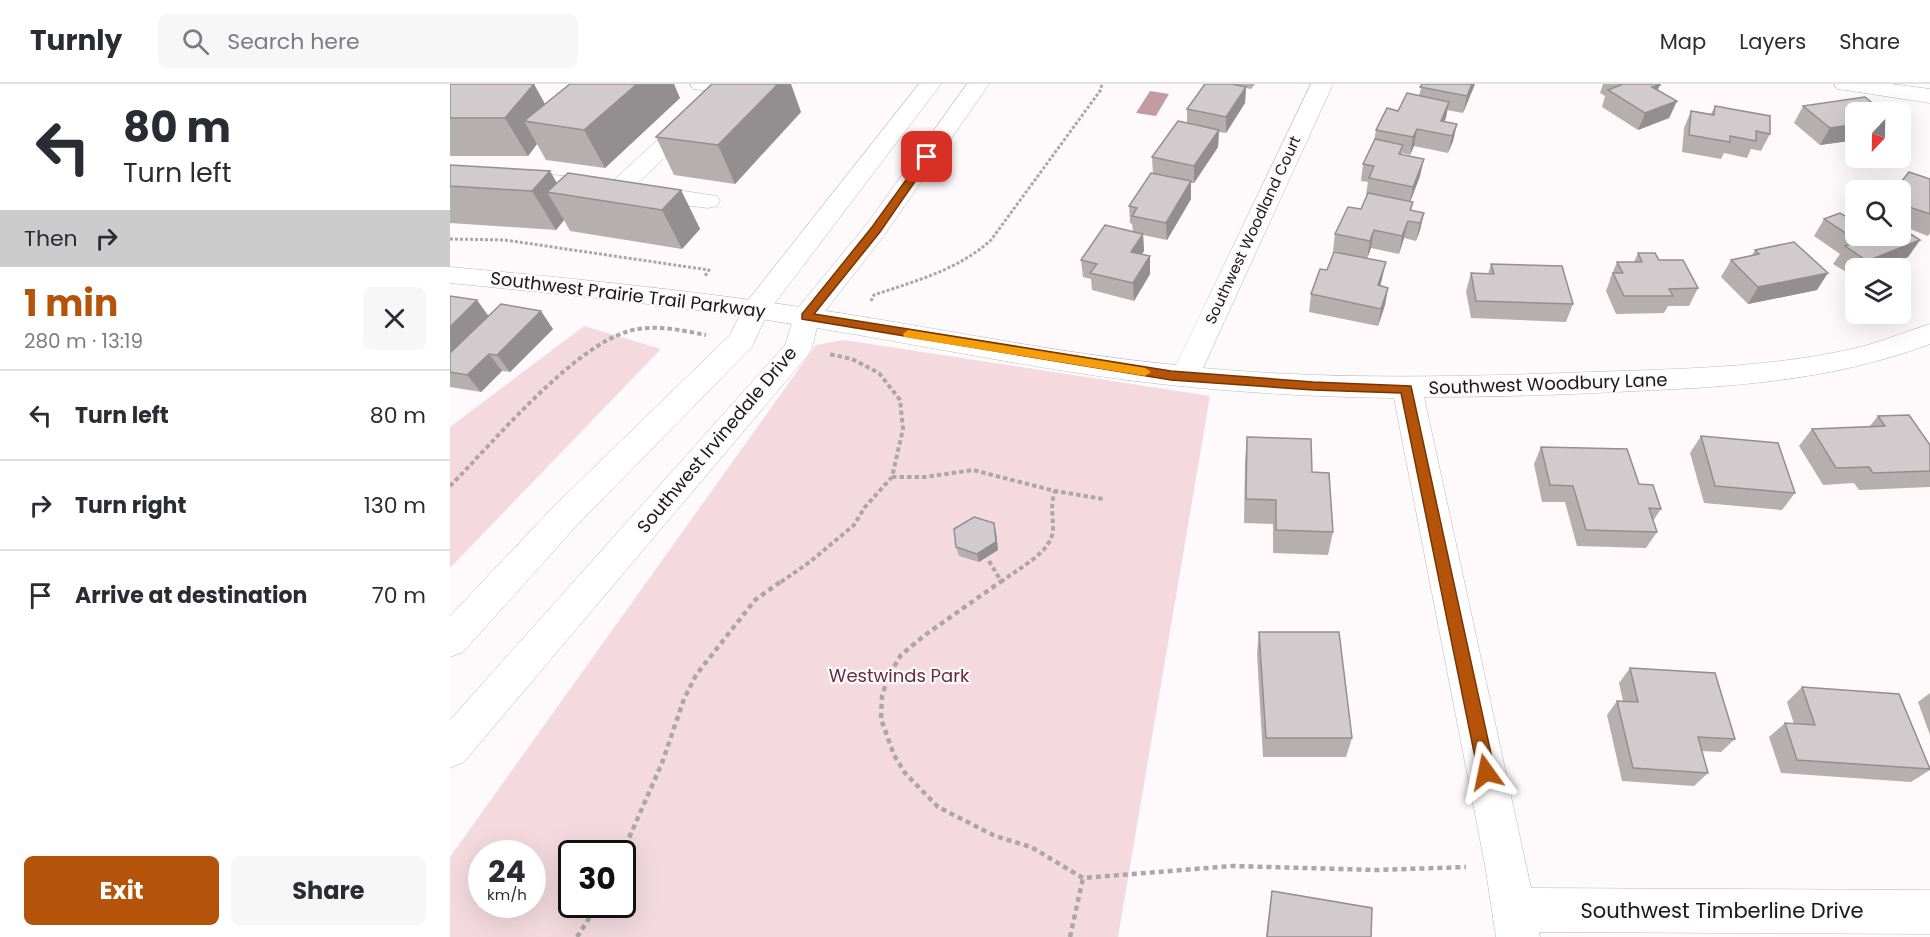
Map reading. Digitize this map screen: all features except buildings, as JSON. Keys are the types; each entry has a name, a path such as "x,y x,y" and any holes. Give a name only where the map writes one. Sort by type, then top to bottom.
{"street":[{"path":"619,188 727,87 701,84"},
{"path":"450,640 566,515 742,340 755,310 930,84"},
{"name":"Southwest Irvinedale Drive","path":"450,749 798,348 806,317 876,229 978,84"},
{"name":"Southwest Woodland Court","path":"1185,376 1322,84"},
{"path":"1845,84 1930,96"},
{"path":"450,177 502,177 619,188 708,201"},
{"name":"Southwest Prairie Trail Parkway","path":"450,275 577,287 806,317"},
{"name":"Southwest Woodbury Lane","path":"806,317 1082,363 1185,376 1333,387 1407,389 1702,378 1779,372 1852,359 1909,343 1930,334"},
{"path":"1407,389 1506,865 1516,924"},
{"name":"Southwest Timberline Drive","path":"1516,924 1930,912"}],"path":[{"path":"874,295 961,264 991,240 1100,91 1102,84"},
{"path":"450,486 550,385 593,347 626,331 660,327 742,340"},
{"path":"628,840 662,763 684,699 696,675 755,600 811,561 854,525 891,477 903,429 900,400 879,374 852,359 798,348"},
{"path":"834,356 837,350"},
{"path":"891,477 925,477 973,470 1055,491 1103,499"},
{"path":"1055,491 1050,507 1053,531 1048,546 925,635 901,655 889,675 882,696 881,719 894,754 904,772 938,807 995,836 1031,847 1083,878 1232,866 1376,870 1506,865"},
{"path":"989,561 1001,581"},
{"path":"1070,937 1083,878"},
{"path":"577,937 589,918"}],"green space":[{"path":"584,326 661,349 450,568 450,427"},
{"name":"Westwinds Park","path":"844,340 1210,396 1118,937 450,937 450,857 816,345"}],"shaded area":[{"path":"1150,91 1169,94 1156,116 1136,113"}],"slow traffic":[{"path":"908,334 1145,372"}],"route":[{"path":"927,157 876,229 806,317 1082,363 1171,375 1313,386 1407,389 1486,772"}]}
